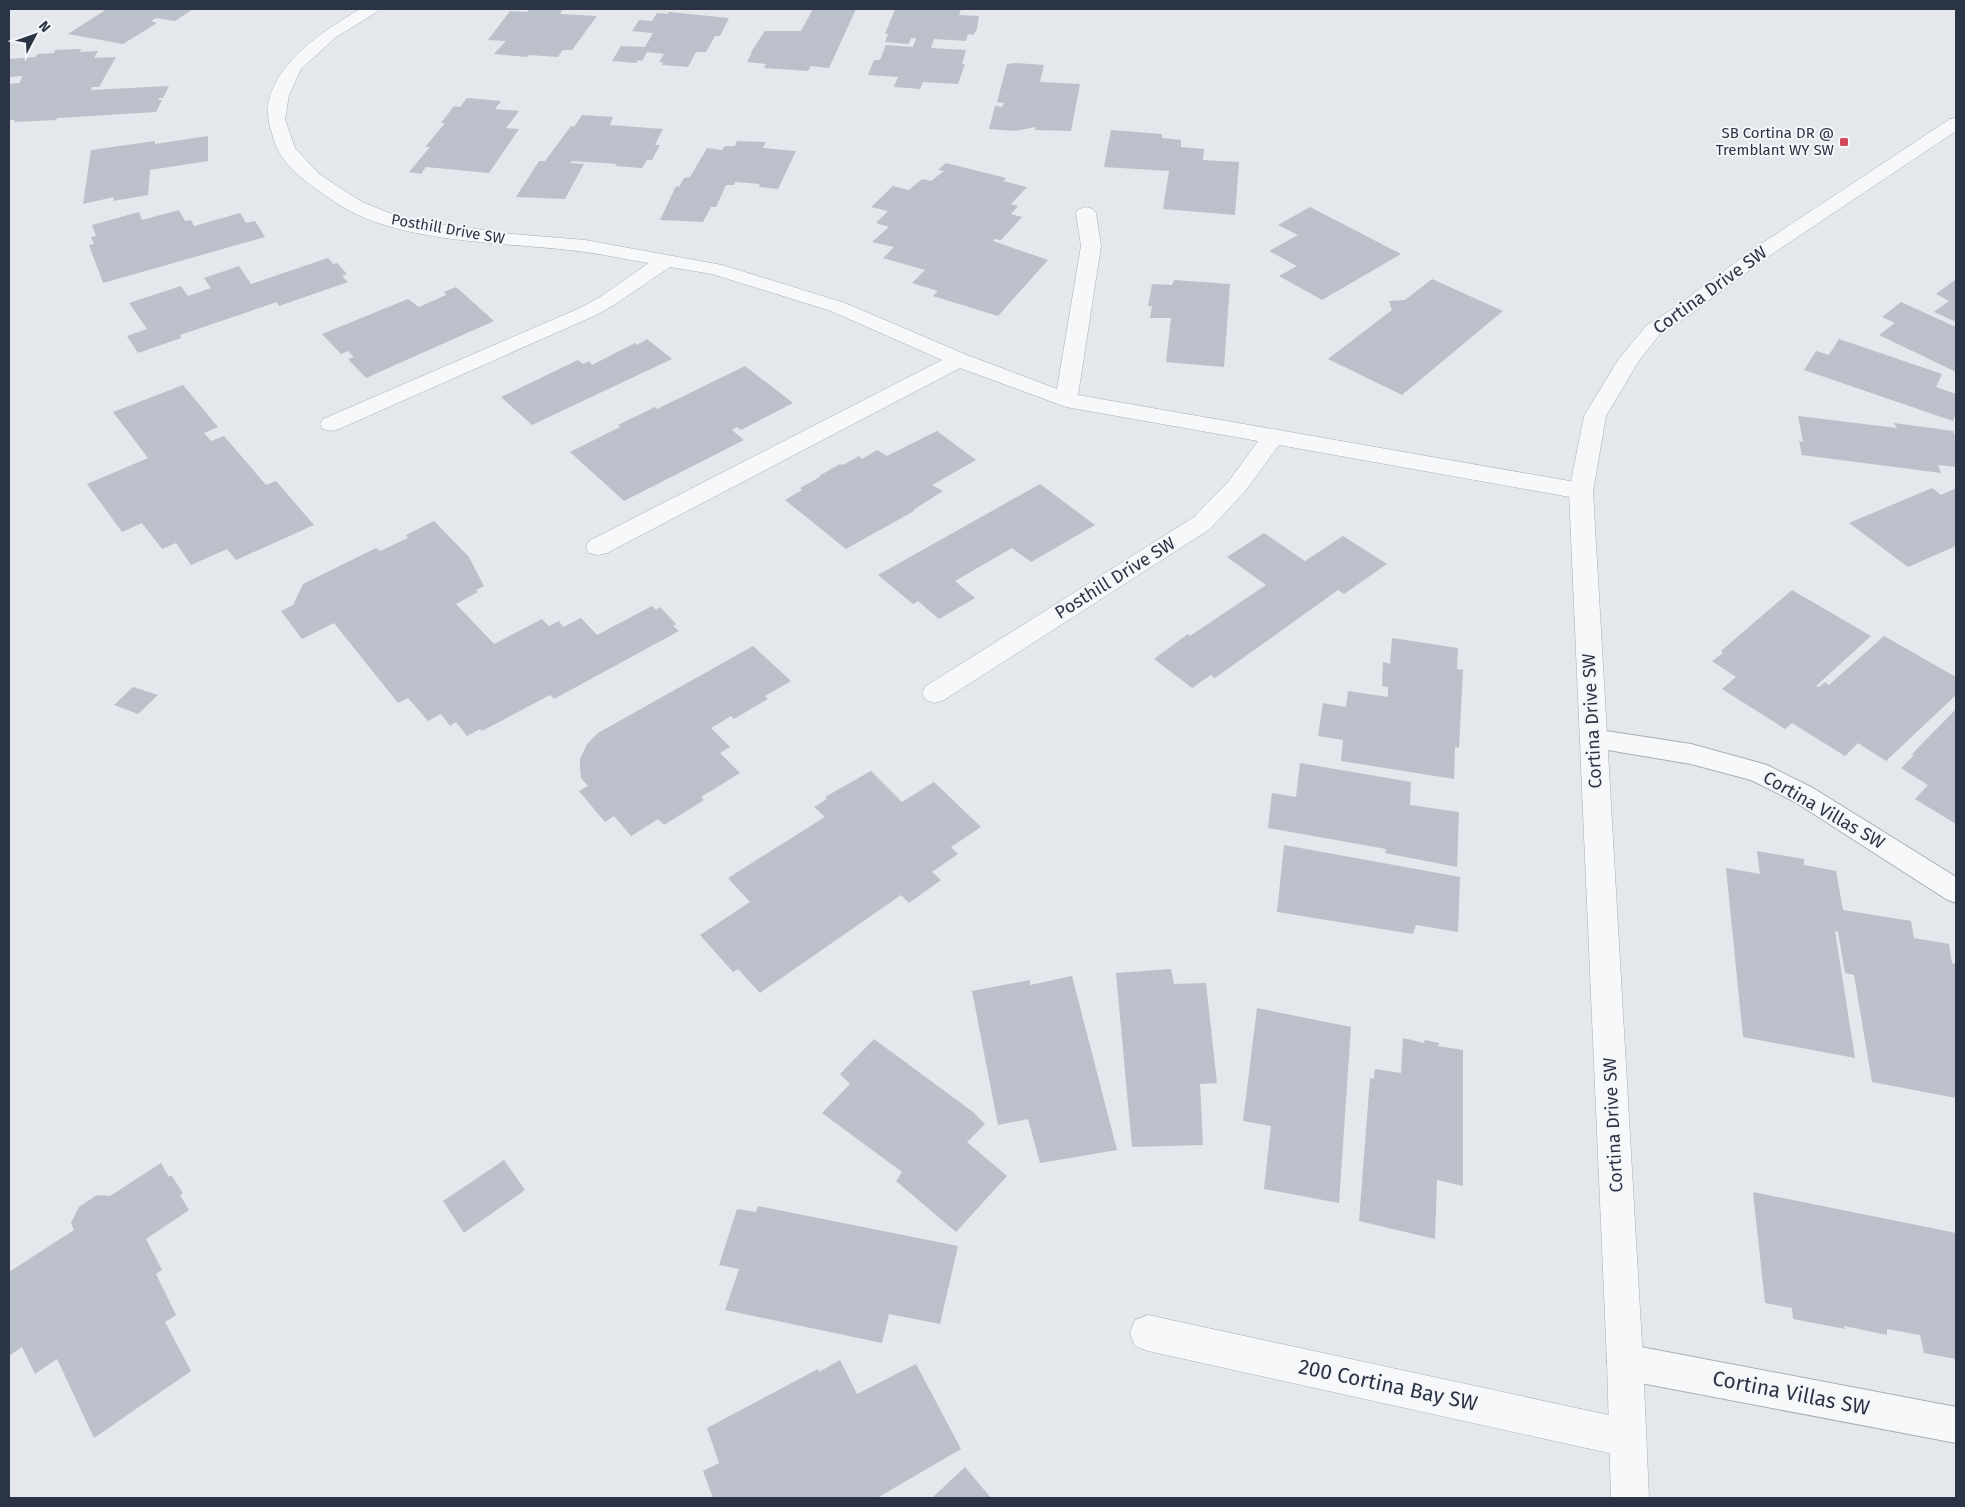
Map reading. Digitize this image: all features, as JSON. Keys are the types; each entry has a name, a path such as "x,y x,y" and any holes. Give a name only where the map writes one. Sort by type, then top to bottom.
{"street":[{"name":"Posthill Drive SW","path":"371,9 330,34 294,67 280,95 276,119 286,149 312,178 355,206 387,219 424,228 512,240 585,246 715,269 838,307 959,360 1066,400 1581,491"},
{"name":"Cortina Drive SW","path":"1630,1498 1626,1362 1581,491 1595,416 1629,360 1652,330 1681,312 1758,254 1956,123"},
{"path":"1066,400 1091,246 1086,213"},
{"path":"331,424 587,312 607,301 666,260"},
{"path":"598,547 959,360"},
{"name":"Posthill Drive SW","path":"934,693 1202,523 1238,486 1273,437"},
{"name":"200 Cortina Bay SW","path":"1148,1333 1627,1438"}],"lane":[{"name":"Cortina Villas SW","path":"1593,739 1691,754 1758,772 1804,795 1956,891"},
{"name":"Cortina Villas SW","path":"1626,1362 1956,1425"}],"building":[{"path":"107,9 193,9 175,21 156,18 151,21 157,23 123,44 68,34"},
{"path":"529,9 563,9 560,14 597,16 572,50 563,50 558,57 494,54 506,41 488,40 510,11 527,12"},
{"path":"813,9 856,9 829,68 811,66 808,71 764,68 766,64 747,62 751,52 765,31 801,31"},
{"path":"895,9 961,9 959,15 979,16 977,29 973,35 968,34 966,41 934,39 931,48 966,50 962,64 965,64 958,84 923,82 920,89 894,87 898,77 868,75 874,60 880,60 886,45 913,47 916,38 911,38 909,44 885,42 888,34 885,34"},
{"path":"669,12 729,18 720,36 715,36 706,52 696,52 688,67 662,65 663,62 659,62 664,54 647,52 642,61 638,60 636,63 612,61 621,46 645,47 653,33 632,31 639,20 652,21 657,13 668,14"},
{"path":"81,49 80,52 98,51 94,58 116,57 99,87 92,87 91,90 169,86 163,98 159,98 159,100 162,100 156,112 58,118 56,120 14,122 15,120 9,120 9,84 19,83 23,76 9,77 10,59 35,57 38,54 54,53 55,50"},
{"path":"1007,64 1044,65 1040,82 1080,84 1071,131 1035,130 1036,127 1015,131 989,129 995,106 1002,107 1004,103 997,102"},
{"path":"467,98 501,101 495,109 519,111 506,128 519,129 489,173 426,167 421,174 409,172 430,147 425,147 445,123 441,123 454,106 460,107"},
{"path":"582,115 613,117 610,125 663,129 655,145 660,145 652,160 647,160 642,168 572,161 570,163 584,164 565,199 516,197 539,161 545,161 571,126 574,127"},
{"path":"1111,130 1162,134 1162,138 1181,140 1181,147 1204,149 1203,160 1239,162 1235,215 1163,209 1169,171 1104,167"},
{"path":"208,136 208,161 150,170 148,195 113,201 114,197 83,204 91,150 155,141 155,144"},
{"path":"737,141 766,142 763,148 796,151 778,189 759,187 760,184 735,182 734,185 726,185 716,207 711,207 703,222 660,220 676,186 679,187 684,178 690,177 707,148 722,150 725,146 735,146"},
{"path":"946,163 1006,178 1003,181 1027,187 1011,204 1018,206 1011,214 1022,217 1001,240 995,239 993,241 1048,260 998,316 933,296 938,291 912,283 925,270 883,258 894,247 872,242 889,227 876,223 888,211 871,207 893,186 909,190 922,179 931,181 944,171 938,170"},
{"path":"1310,207 1401,254 1322,300 1279,276 1297,266 1269,251 1298,235 1278,225"},
{"path":"179,210 185,221 191,220 194,226 240,213 246,223 255,221 265,237 103,283 89,245 94,244 91,237 96,236 92,225 139,212 142,220"},
{"path":"328,258 333,264 337,263 347,274 342,276 348,282 279,306 277,302 180,335 181,338 138,353 127,336 147,329 129,303 181,286 188,296 211,288 204,278 239,266 251,284"},
{"path":"1432,279 1503,311 1402,395 1328,359 1392,310 1389,301 1405,300"},
{"path":"1956,279 1956,322 1934,312 1949,301 1936,294"},
{"path":"1174,280 1230,284 1224,367 1166,362 1171,318 1150,318 1152,306 1148,306 1152,284 1172,285"},
{"path":"456,287 494,321 366,378 348,359 354,357 348,351 341,354 322,334 408,299 419,307 446,295 444,292"},
{"path":"1901,302 1956,327 1956,372 1879,335 1895,323 1882,317"},
{"path":"647,339 672,359 532,425 501,397 578,360 583,364 589,361 592,365 635,343 637,345"},
{"path":"1839,339 1942,374 1936,387 1956,394 1956,413 1953,421 1804,370 1816,351 1829,355"},
{"path":"745,366 793,403 741,430 737,427 732,430 744,440 624,501 570,452 620,427 618,425 655,407 657,409"},
{"path":"183,385 218,427 204,433 211,441 224,436 266,485 276,481 314,525 236,560 227,549 191,565 176,543 162,549 142,523 122,532 87,484 148,458 113,412"},
{"path":"1798,416 1897,428 1894,423 1953,431 1956,437 1956,467 1938,465 1941,473 1802,455 1799,441 1803,442"},
{"path":"937,431 976,460 932,485 943,491 914,511 846,549 785,500 802,490 800,488 840,464 843,465 859,456 862,459 877,450 887,456"},
{"path":"1040,484 1095,525 1031,562 1012,548 955,581 975,598 939,619 918,601 913,604 878,575"},
{"path":"1932,488 1941,495 1956,488 1956,546 1908,567 1849,523"},
{"path":"434,521 469,557 484,586 476,590 478,592 456,604 494,644 542,619 549,626 559,621 563,627 581,618 597,635 652,606 656,610 660,607 676,624 673,626 679,631 554,699 550,695 482,731 480,729 467,736 456,722 450,726 441,714 428,721 408,698 398,703 334,623 302,639 281,611 293,605 303,584 376,548 380,551 408,538 406,535"},
{"path":"1264,533 1305,561 1343,536 1387,564 1344,594 1338,590 1215,678 1211,675 1192,688 1154,659 1188,634 1190,636 1266,585 1227,557"},
{"path":"1792,590 1871,636 1816,686 1819,687 1825,682 1829,685 1884,636 1956,677 1956,695 1886,761 1858,743 1845,756 1792,723 1785,729 1722,689 1736,677 1712,661 1723,653 1721,651"},
{"path":"1392,638 1458,648 1457,669 1463,670 1459,748 1455,747 1454,779 1341,761 1343,740 1318,736 1323,703 1346,707 1348,691 1388,697 1388,687 1382,686 1383,662 1390,664"},
{"path":"753,646 791,681 765,696 768,699 734,719 731,716 711,728 730,747 720,753 740,773 701,797 704,800 664,825 658,819 631,836 614,816 605,822 579,791 588,786 581,778 580,766 580,759 587,744 598,733"},
{"path":"133,687 158,695 138,714 114,705"},
{"path":"1956,709 1956,824 1915,799 1928,785 1901,768 1914,755 1912,754"},
{"path":"1300,763 1411,782 1410,805 1459,812 1457,867 1385,853 1386,849 1268,828 1272,793 1296,797"},
{"path":"871,771 902,802 934,782 981,827 951,847 958,854 932,872 941,880 909,903 901,895 760,993 738,969 733,972 700,935 750,902 728,878 825,817 814,807 827,799 825,797"},
{"path":"1284,845 1460,877 1458,932 1416,925 1413,934 1277,912"},
{"path":"1757,851 1804,859 1804,865 1836,871 1843,910 1911,921 1914,938 1949,944 1952,963 1956,964 1956,1098 1872,1082 1854,975 1845,973 1838,932 1835,931 1855,1058 1743,1037 1726,868 1760,874"},
{"path":"1171,969 1174,984 1206,983 1217,1083 1200,1084 1203,1145 1132,1147 1116,973"},
{"path":"1072,976 1117,1150 1040,1163 1028,1119 998,1125 972,991 1030,980 1030,985"},
{"path":"1257,1008 1351,1027 1339,1203 1264,1189 1271,1126 1243,1121"},
{"path":"1403,1038 1424,1043 1425,1040 1439,1043 1438,1046 1463,1050 1463,1186 1437,1180 1435,1239 1359,1221 1370,1078 1374,1079 1375,1069 1401,1073"},
{"path":"874,1039 973,1112 985,1124 967,1142 1007,1176 956,1232 896,1181 902,1172 822,1113 850,1084 840,1074"},
{"path":"504,1160 525,1190 464,1233 443,1201"},
{"path":"161,1163 169,1177 171,1175 183,1193 180,1195 189,1210 146,1239 162,1270 156,1274 176,1315 165,1322 191,1371 94,1438 57,1359 35,1374 22,1347 9,1356 9,1272 74,1230 71,1223 79,1207 97,1195 110,1196"},
{"path":"1753,1192 1956,1233 1956,1359 1924,1353 1920,1335 1887,1329 1887,1335 1844,1326 1845,1329 1793,1319 1792,1308 1765,1303"},
{"path":"758,1206 958,1246 940,1324 889,1314 882,1343 725,1310 739,1269 719,1265 737,1209 756,1212"},
{"path":"840,1360 857,1394 916,1364 961,1449 877,1498 713,1498 703,1471 719,1463 707,1428 818,1369 819,1372"},
{"path":"965,1467 991,1498 932,1498"}],"place":[{"name":"SB Cortina DR @ Tremblant WY SW","path":"1844,142"}]}
